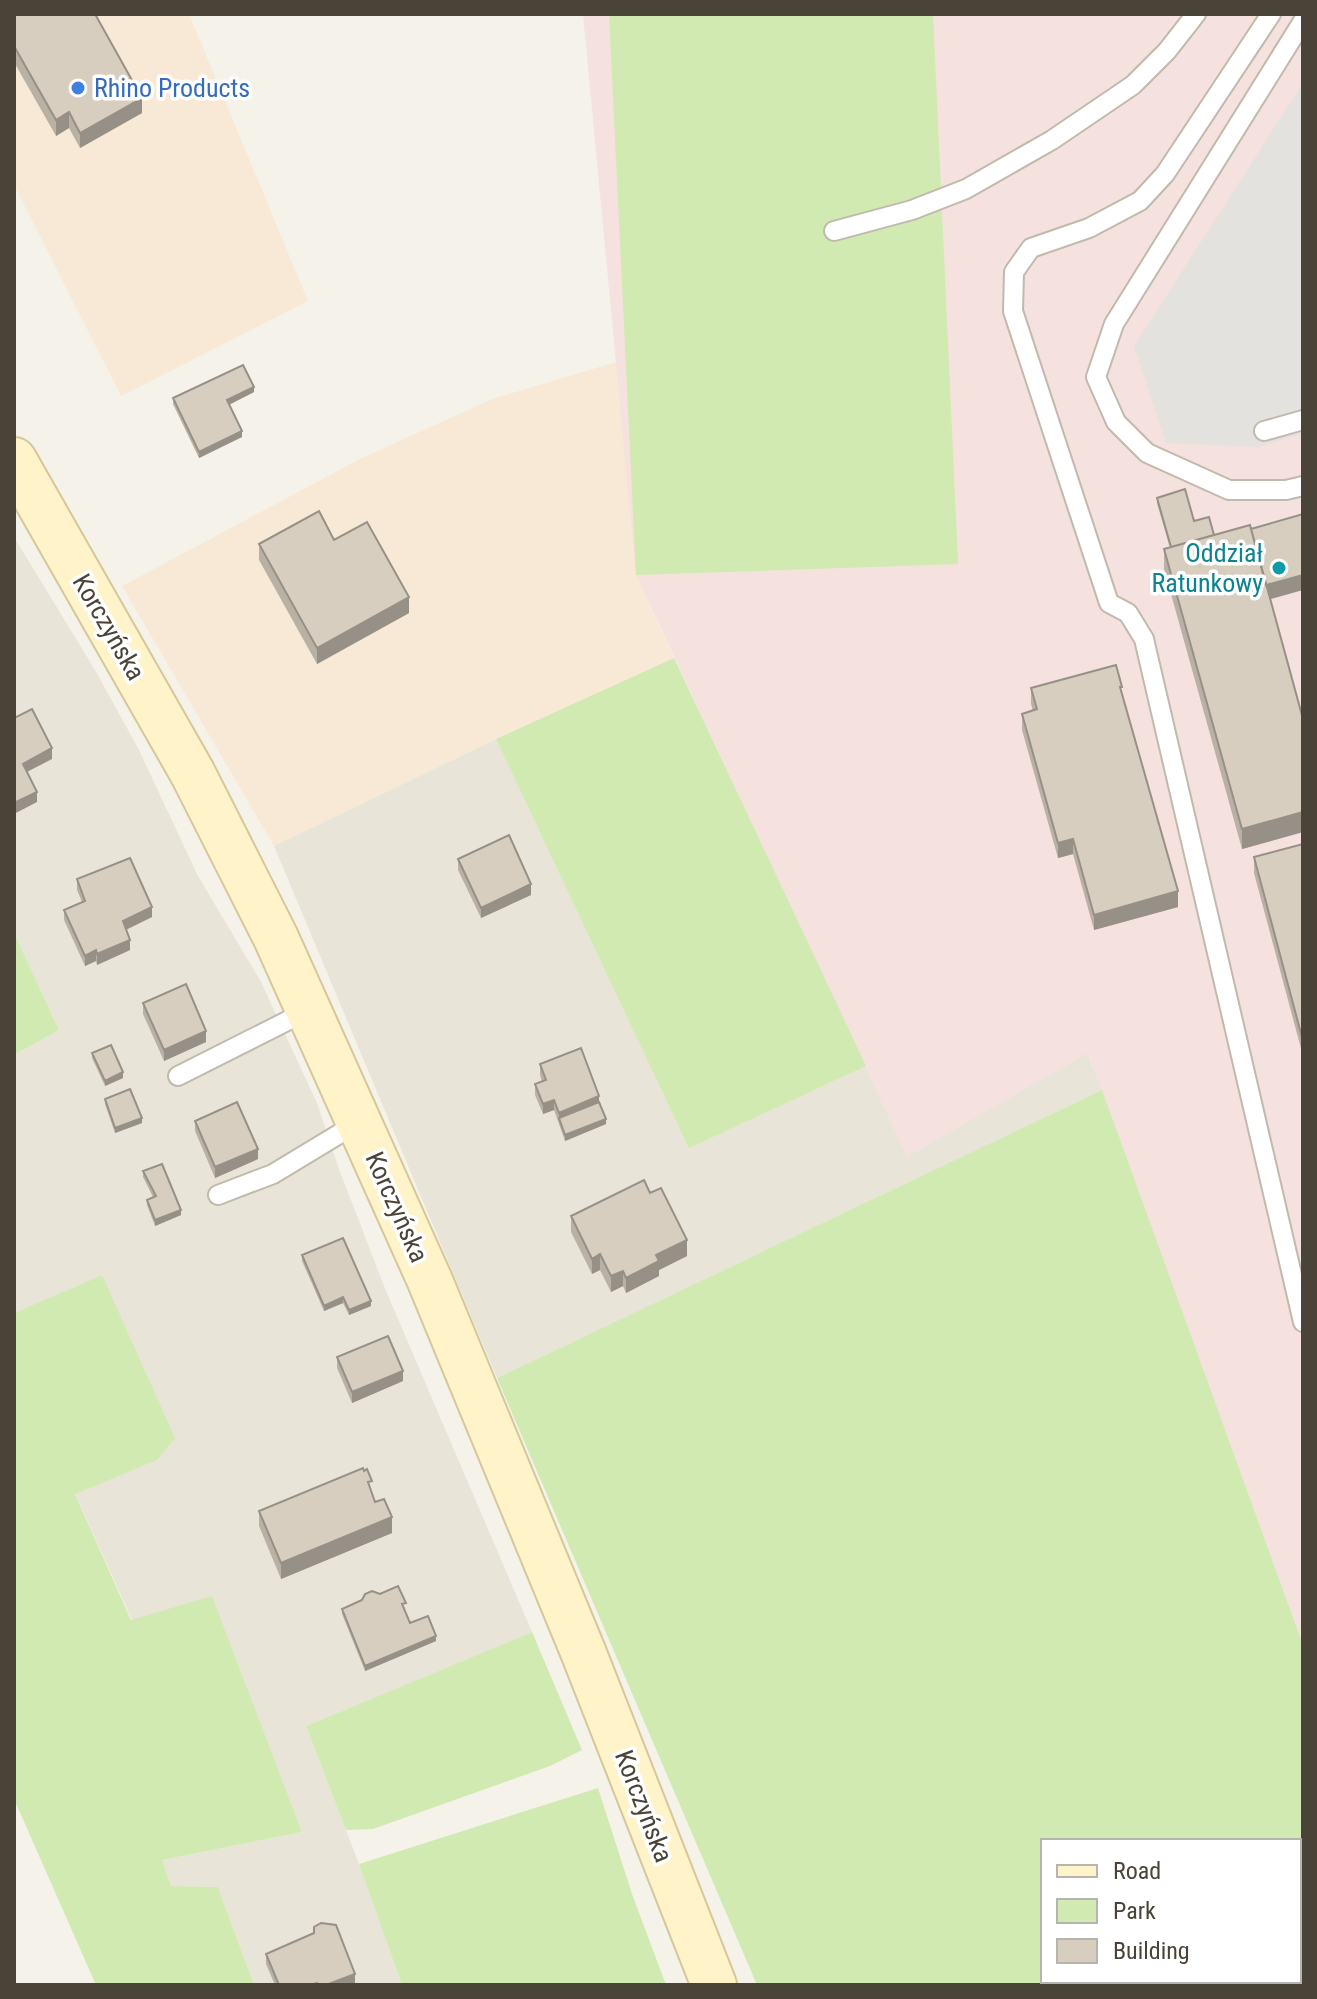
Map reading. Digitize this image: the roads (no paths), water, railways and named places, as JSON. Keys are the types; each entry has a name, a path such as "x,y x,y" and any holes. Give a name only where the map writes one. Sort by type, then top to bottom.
{"main road":[{"name":"Korczyńska","path":"14,460 193,774 276,938 430,1281 584,1654 714,1985"}],"lane":[{"path":"834,231 912,210 966,189 1052,140 1133,85 1167,51 1196,14"},
{"path":"1271,14 1165,174 1140,201 1089,228 1031,248 1014,272 1013,311 1109,603 1128,613 1144,639 1303,1322"},
{"path":"1303,21 1114,324 1096,377 1116,422 1147,453 1229,490 1286,490 1303,486"},
{"path":"1264,431 1303,420"},
{"path":"178,1076 309,1010"},
{"path":"218,1195 273,1174 359,1122"}],"place":[{"name":"Rhino Products","path":"78,88"},
{"name":"Oddział Ratunkowy","path":"1279,568"}]}
